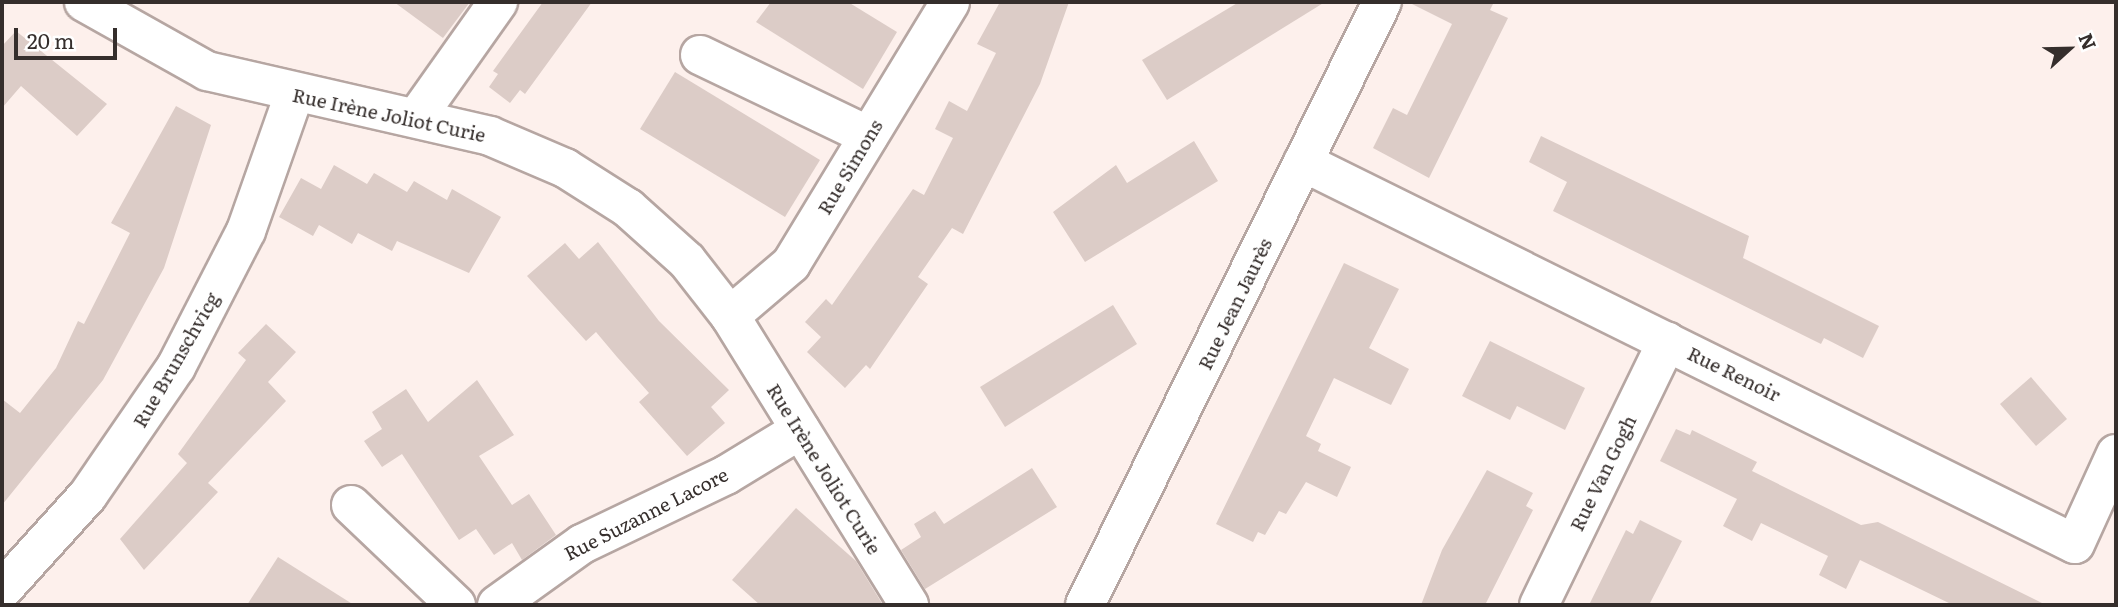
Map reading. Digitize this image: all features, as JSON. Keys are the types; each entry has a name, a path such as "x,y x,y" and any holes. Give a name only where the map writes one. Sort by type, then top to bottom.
{"street":[{"name":"Rue Irène Joliot Curie","path":"84,2 179,59 294,95 415,118 513,144 608,194 666,240 730,316 909,605"},
{"path":"415,118 498,2"},
{"name":"Rue Simons","path":"730,316 791,264 950,2"},
{"name":"Rue Jean Jaurès","path":"1085,605 1382,2"},
{"path":"700,55 869,136"},
{"name":"Rue Brunschvicg","path":"2,590 88,495 170,376 246,231 294,95"},
{"name":"Rue Renoir","path":"1303,162 2075,544 2116,454"},
{"name":"Rue Van Gogh","path":"1539,605 1667,341"},
{"name":"Rue Suzanne Lacore","path":"497,605 582,544 716,480 800,430"},
{"path":"351,505 456,605"}],"building":[{"path":"394,2 470,2 443,38"},
{"path":"543,2 592,2 525,94 520,90 510,103 489,87 498,74 493,71"},
{"path":"771,2 848,2 897,32 863,89 756,22"},
{"path":"1000,2 1069,2 1040,84 963,234 952,228 918,277 928,284 870,369 866,365 845,388 807,352 821,337 805,322 826,299 832,305 913,189 924,195 953,138 935,129 949,101 967,111 996,53 977,44"},
{"path":"1239,2 1325,2 1167,100 1142,60"},
{"path":"1408,2 1494,2 1490,10 1508,18 1429,178 1373,148 1393,108 1407,115 1452,24"},
{"path":"16,31 107,104 77,136 21,86 2,108 2,46"},
{"path":"675,72 820,160 785,217 640,129"},
{"path":"176,106 211,125 164,268 103,380 2,505 2,399 20,413 56,368 78,321 84,324 130,233 111,223"},
{"path":"1541,136 1749,236 1743,258 1879,326 1863,358 1824,338 1821,344 1553,211 1567,182 1529,162"},
{"path":"1194,141 1218,181 1085,262 1053,212 1116,165 1127,183"},
{"path":"334,165 367,184 374,173 407,192 414,181 447,200 452,189 501,217 469,273 397,241 392,251 358,233 352,244 319,225 313,236 279,217 301,178 321,189"},
{"path":"598,242 659,321 729,390 711,407 725,423 687,456 639,402 649,393 596,332 586,341 527,276 565,243 579,259"},
{"path":"1344,263 1399,289 1369,348 1409,369 1391,405 1334,378 1306,436 1321,444 1318,451 1351,467 1337,497 1306,482 1286,514 1279,511 1265,535 1258,532 1253,542 1216,524"},
{"path":"1113,305 1137,344 1005,427 980,387"},
{"path":"266,324 296,352 268,382 286,401 208,483 218,492 144,570 120,539 187,463 178,454 246,360 238,353"},
{"path":"1490,341 1585,388 1565,430 1517,406 1510,420 1462,396"},
{"path":"2031,377 2067,419 2036,446 2000,404"},
{"path":"477,380 514,435 479,456 512,505 529,494 556,535 522,560 512,543 494,555 476,529 459,540 402,454 382,467 364,441 382,429 372,412 406,389 428,422"},
{"path":"1676,429 1690,435 1692,430 1757,462 1752,471 1861,525 1878,522 2046,605 1953,605 1860,560 1846,589 1819,575 1828,556 1761,523 1752,541 1723,526 1737,499 1660,461"},
{"path":"1032,468 1057,507 925,589 901,550 921,537 914,524 935,511 944,524"},
{"path":"1487,470 1533,493 1526,506 1533,510 1485,605 1421,605 1442,550"},
{"path":"796,508 856,561 883,605 760,605 732,580"},
{"path":"1640,520 1682,541 1649,605 1589,605 1626,530 1633,534"},
{"path":"278,557 354,605 247,605"}]}
